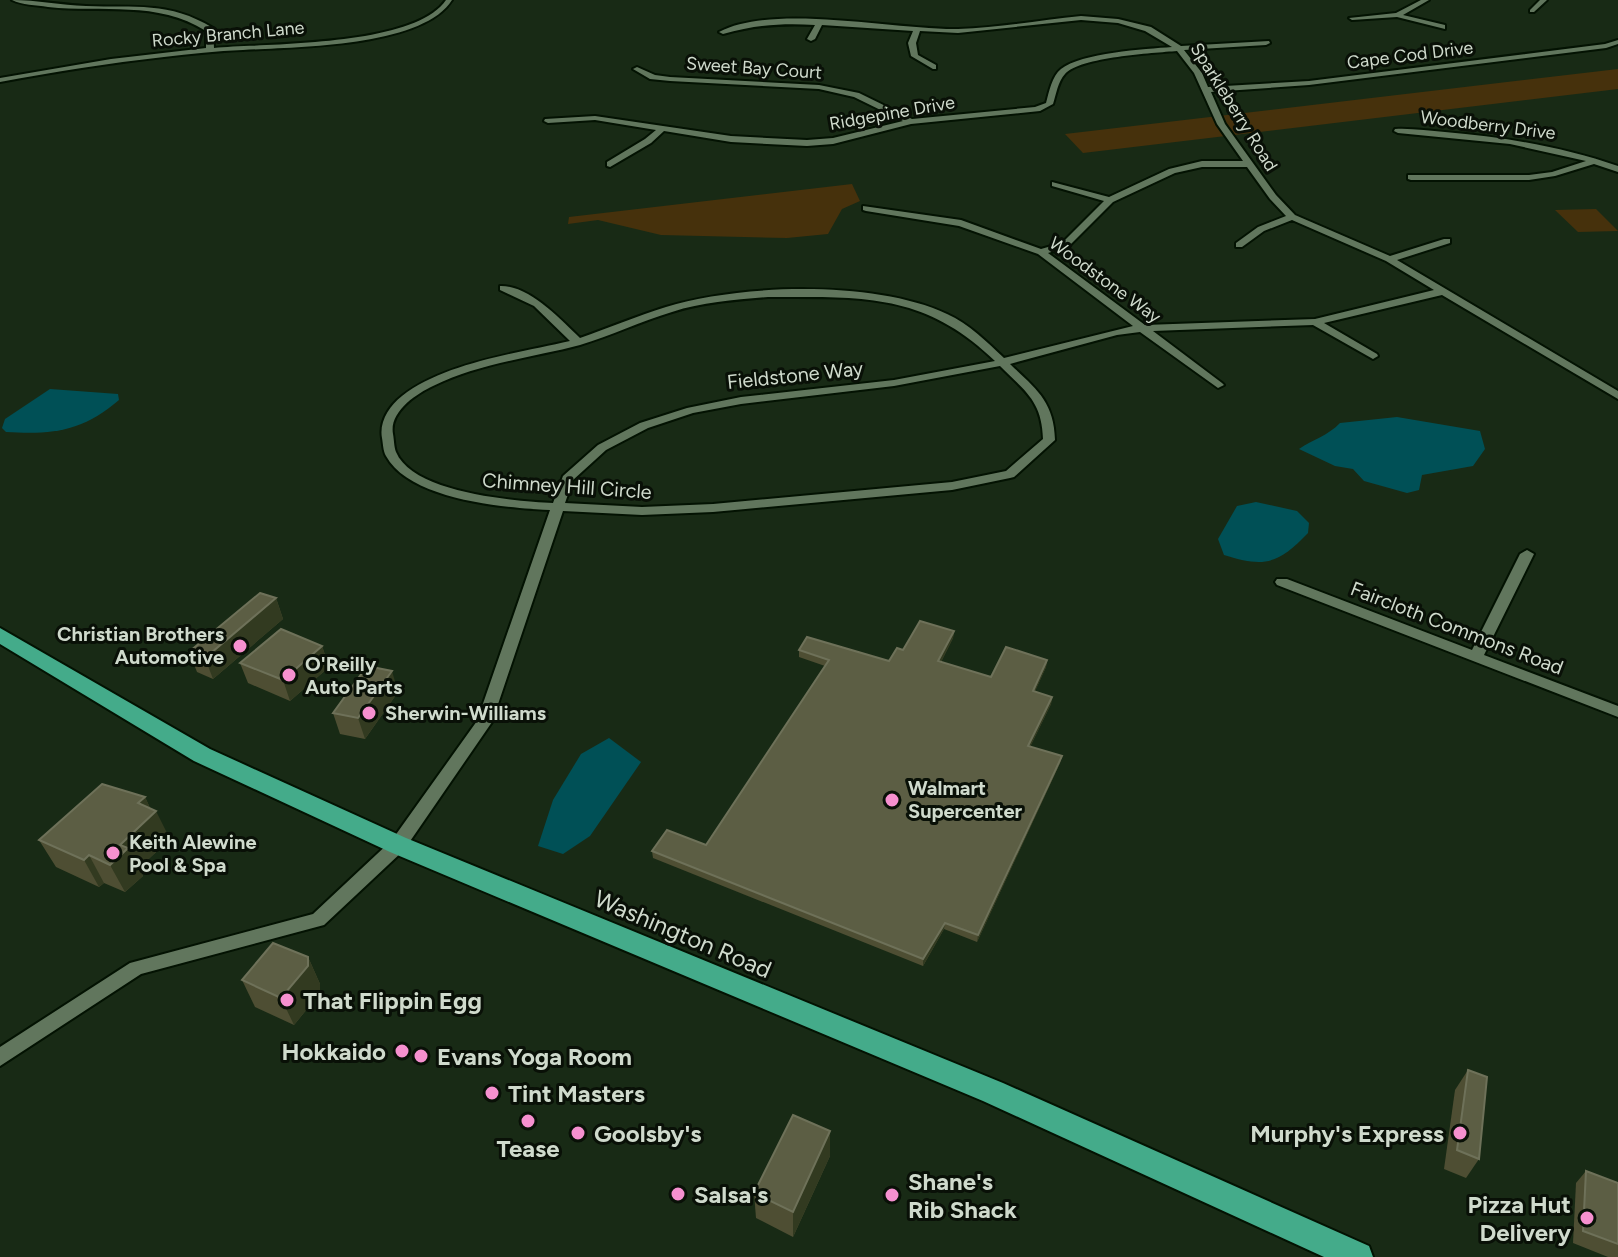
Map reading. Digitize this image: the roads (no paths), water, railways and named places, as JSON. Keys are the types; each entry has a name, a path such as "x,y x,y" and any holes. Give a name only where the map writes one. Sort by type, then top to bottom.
{"main road":[{"name":"Washington Road","path":"0,635 202,755 398,845 993,1092 1358,1257"}],"street":[{"path":"15,0 71,7 172,10 191,16 210,30 210,50"},
{"path":"121,7 129,0"},
{"name":"Rocky Branch Lane","path":"0,80 58,68 210,50 371,36 421,22 438,13 449,0"},
{"path":"1397,15 1426,0"},
{"path":"1532,11 1544,0"},
{"path":"1352,18 1397,15 1442,27"},
{"name":"Sparkleberry Road","path":"723,32 746,25 783,21 958,31 1098,19 1148,29 1179,48 1198,73 1221,124 1292,217 1389,259 1618,396"},
{"path":"811,39 820,22"},
{"path":"917,30 912,43 915,56 933,67"},
{"name":"Cape Cod Drive","path":"1206,90 1309,83 1618,42"},
{"name":"Ridgepine Drive","path":"548,121 595,118 731,139 807,143 833,141 911,122 1037,109 1049,104 1058,77 1076,64 1179,48 1266,43"},
{"name":"Sweet Bay Court","path":"637,69 653,77 670,79 819,87 856,95 911,122"},
{"path":"610,164 663,128"},
{"name":"Woodberry Drive","path":"1398,131 1502,139 1561,150 1618,169"},
{"path":"1411,177 1537,178 1573,172 1596,160"},
{"path":"1041,252 1065,245 1110,200 1172,171 1202,164 1249,164"},
{"path":"1055,184 1110,200"},
{"name":"Woodstone Way","path":"866,208 961,223 1041,252 1218,385"},
{"path":"1239,245 1261,229 1292,217"},
{"path":"1389,259 1447,241"},
{"path":"504,288 538,304 578,342"},
{"name":"Fieldstone Way","path":"0,1057 136,968 318,920 398,845 484,722 567,479 580,463 623,434 714,404 752,397 865,389 942,376 1144,328 1315,322 1445,291"},
{"name":"Chimney Hill Circle","path":"768,294 834,295 890,301 945,317 1002,361 1042,400 1050,420 1049,440 1010,474 952,486 713,508 642,511 556,508 474,499 415,479 391,455 386,428 403,400 427,384 459,371 578,342 670,309 716,299 768,294"},
{"path":"1315,322 1373,356"},
{"path":"1476,657 1527,554"},
{"name":"Faircloth Commons Road","path":"1282,582 1618,712"}],"water":[{"path":"50,389 118,394 119,400 93,418 67,429 23,433 6,432 2,428 5,419"},
{"path":"1397,417 1480,431 1485,449 1473,466 1422,475 1419,490 1407,493 1364,481 1353,469 1335,466 1299,449 1340,423"},
{"path":"1256,502 1297,511 1309,523 1308,533 1288,551 1270,560 1250,561 1224,555 1218,539 1237,506"},
{"path":"609,738 641,762 590,836 563,854 538,846 553,800 581,754"}],"place":[{"name":"Christian Brothers Automotive","path":"240,646"},
{"name":"O'Reilly Auto Parts","path":"289,675"},
{"name":"Sherwin-Williams","path":"369,713"},
{"name":"Walmart Supercenter","path":"892,800"},
{"name":"Keith Alewine Pool & Spa","path":"113,853"},
{"name":"That Flippin Egg","path":"287,1000"},
{"name":"Hokkaido","path":"402,1051"},
{"name":"Evans Yoga Room","path":"421,1056"},
{"name":"Tint Masters","path":"492,1093"},
{"name":"Tease","path":"528,1121"},
{"name":"Goolsby's","path":"578,1133"},
{"name":"Murphy's Express","path":"1460,1133"},
{"name":"Salsa's","path":"678,1194"},
{"name":"Shane's Rib Shack","path":"892,1195"},
{"name":"Pizza Hut Delivery","path":"1587,1218"}]}
